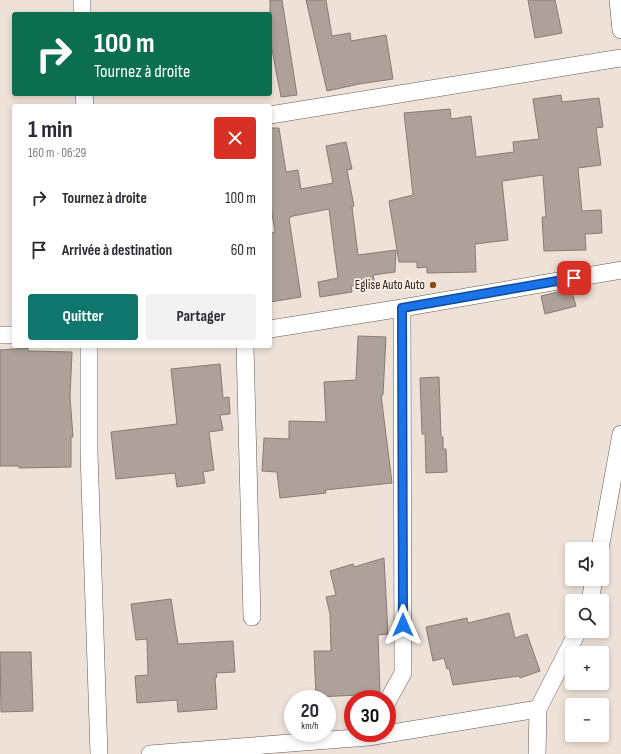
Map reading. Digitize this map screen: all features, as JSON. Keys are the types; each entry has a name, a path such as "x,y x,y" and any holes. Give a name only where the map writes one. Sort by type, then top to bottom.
{"street":[{"path":"82,0 82,12"},
{"path":"618,0 621,30"},
{"path":"272,115 621,58"},
{"path":"272,329 621,270"},
{"path":"394,690 403,673 402,308"},
{"path":"0,335 12,335"},
{"path":"88,348 89,452 99,754"},
{"path":"245,348 252,617"},
{"path":"601,542 621,434"},
{"path":"537,754 538,709 574,638"},
{"path":"396,731 538,709"},
{"path":"150,754 319,747 344,741"}],"building":[{"path":"270,0 282,0 297,95 281,97 272,50 272,12 270,12"},
{"path":"306,0 326,0 332,36 350,33 351,41 386,35 393,79 327,91"},
{"path":"528,0 555,0 562,33 535,38"},
{"path":"561,95 562,102 599,98 603,127 596,128 601,165 578,168 582,211 601,210 602,233 585,234 586,250 544,251 542,217 546,217 543,175 502,181 508,240 475,244 476,272 427,273 427,267 417,268 417,262 399,262 389,201 413,195 404,113 450,109 451,119 471,116 476,157 514,152 513,142 539,139 533,99"},
{"path":"272,128 279,128 286,172 298,170 301,189 333,183 326,146 346,142 352,169 347,170 354,206 352,207 358,255 396,250 395,272 373,275 375,284 351,286 352,292 320,297 318,282 338,278 329,209 293,216 289,218 301,297 272,302 272,233 275,232 272,213"},
{"path":"571,289 576,306 545,314 541,296"},
{"path":"358,336 386,337 383,395 381,395 392,483 325,490 326,493 280,498 277,472 262,471 264,438 289,439 289,421 326,422 324,382 356,380"},
{"path":"28,348 28,351 72,352 70,397 73,437 71,437 71,467 19,468 19,466 0,466 0,350"},
{"path":"220,364 223,398 229,397 230,414 220,415 223,430 209,432 214,470 203,472 205,483 177,487 175,473 116,479 111,432 177,424 171,369"},
{"path":"439,377 441,437 443,437 443,449 446,449 447,472 426,473 425,434 422,434 420,378"},
{"path":"384,558 388,634 378,635 380,690 344,690 344,696 336,696 336,690 316,690 314,651 331,651 330,614 326,597 336,595 330,571 353,564 354,567"},
{"path":"171,599 178,644 233,641 235,672 216,673 217,709 178,712 177,700 137,703 135,676 148,675 147,639 136,640 131,604"},
{"path":"509,613 515,638 527,634 540,671 520,678 519,676 453,685 449,668 447,669 444,658 433,661 426,627 467,618 468,623"},
{"path":"0,652 31,652 33,711 1,712"}],"place":[{"name":"Eglise Auto Auto","path":"433,285"}],"route":[{"path":"403,625 402,308 574,278"}]}
